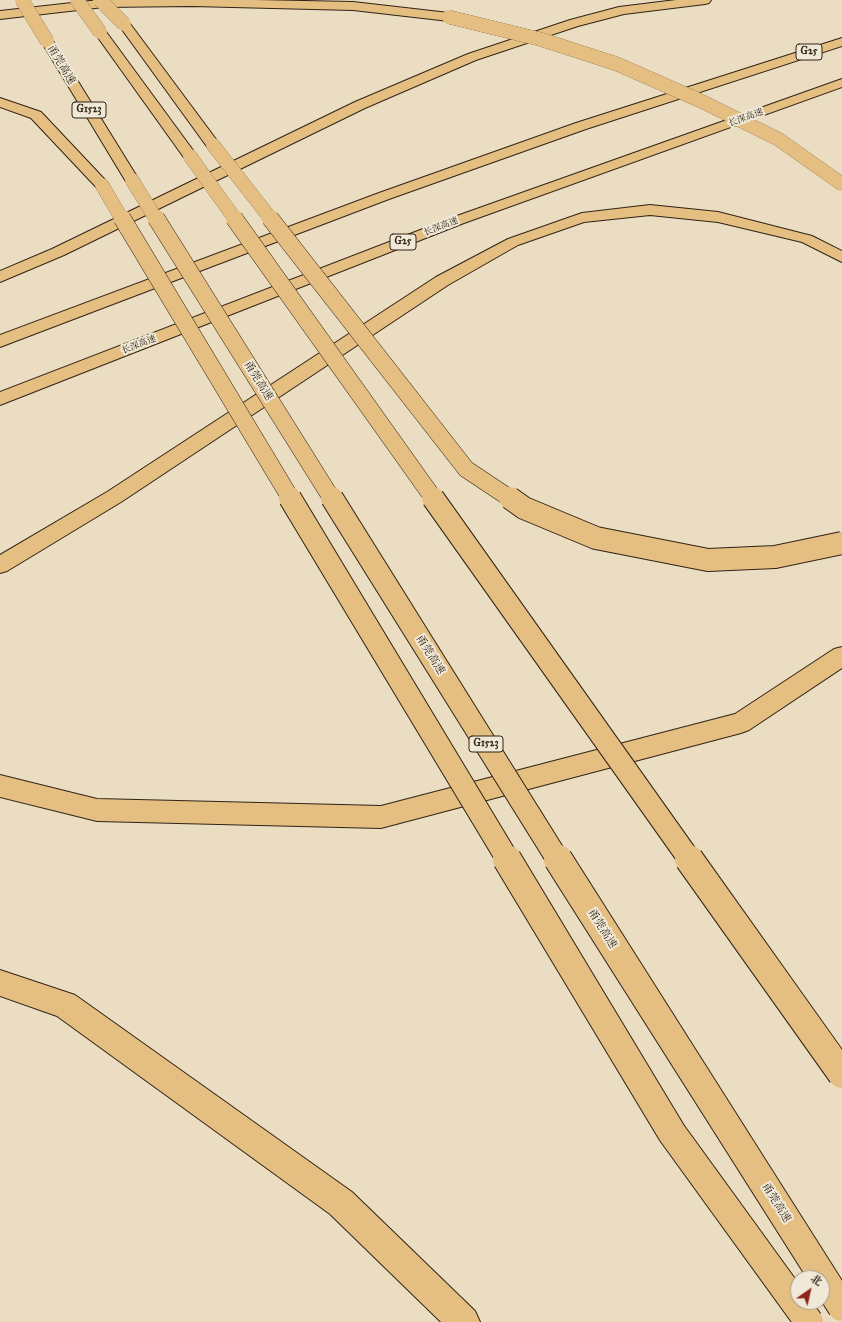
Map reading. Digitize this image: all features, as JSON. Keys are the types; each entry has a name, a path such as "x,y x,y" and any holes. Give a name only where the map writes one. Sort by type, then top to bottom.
{"highway":[{"name":"甬莞高速","path":"22,0 132,180 842,1307"},
{"path":"77,0 190,156 842,1074"},
{"path":"100,0 124,24 213,145 466,469 524,508 596,538 708,560 775,557 842,543"},
{"path":"0,277 58,252 360,105 472,57 574,23 623,10 705,0"},
{"path":"0,15 104,3 192,2 352,6 449,17 543,40 624,68 701,100 778,139 842,184"},
{"name":"G25","path":"0,341 384,196 581,126 842,42"},
{"name":"长深高速","path":"0,399 459,220 842,83"},
{"path":"0,102 36,115 102,185 672,1133 809,1322"},
{"path":"0,565 114,497 442,281 513,242 582,218 650,210 726,219 807,239 842,257"},
{"path":"0,786 97,810 381,817 740,723 842,656"},
{"path":"0,983 65,1005 341,1202 464,1322"}]}
